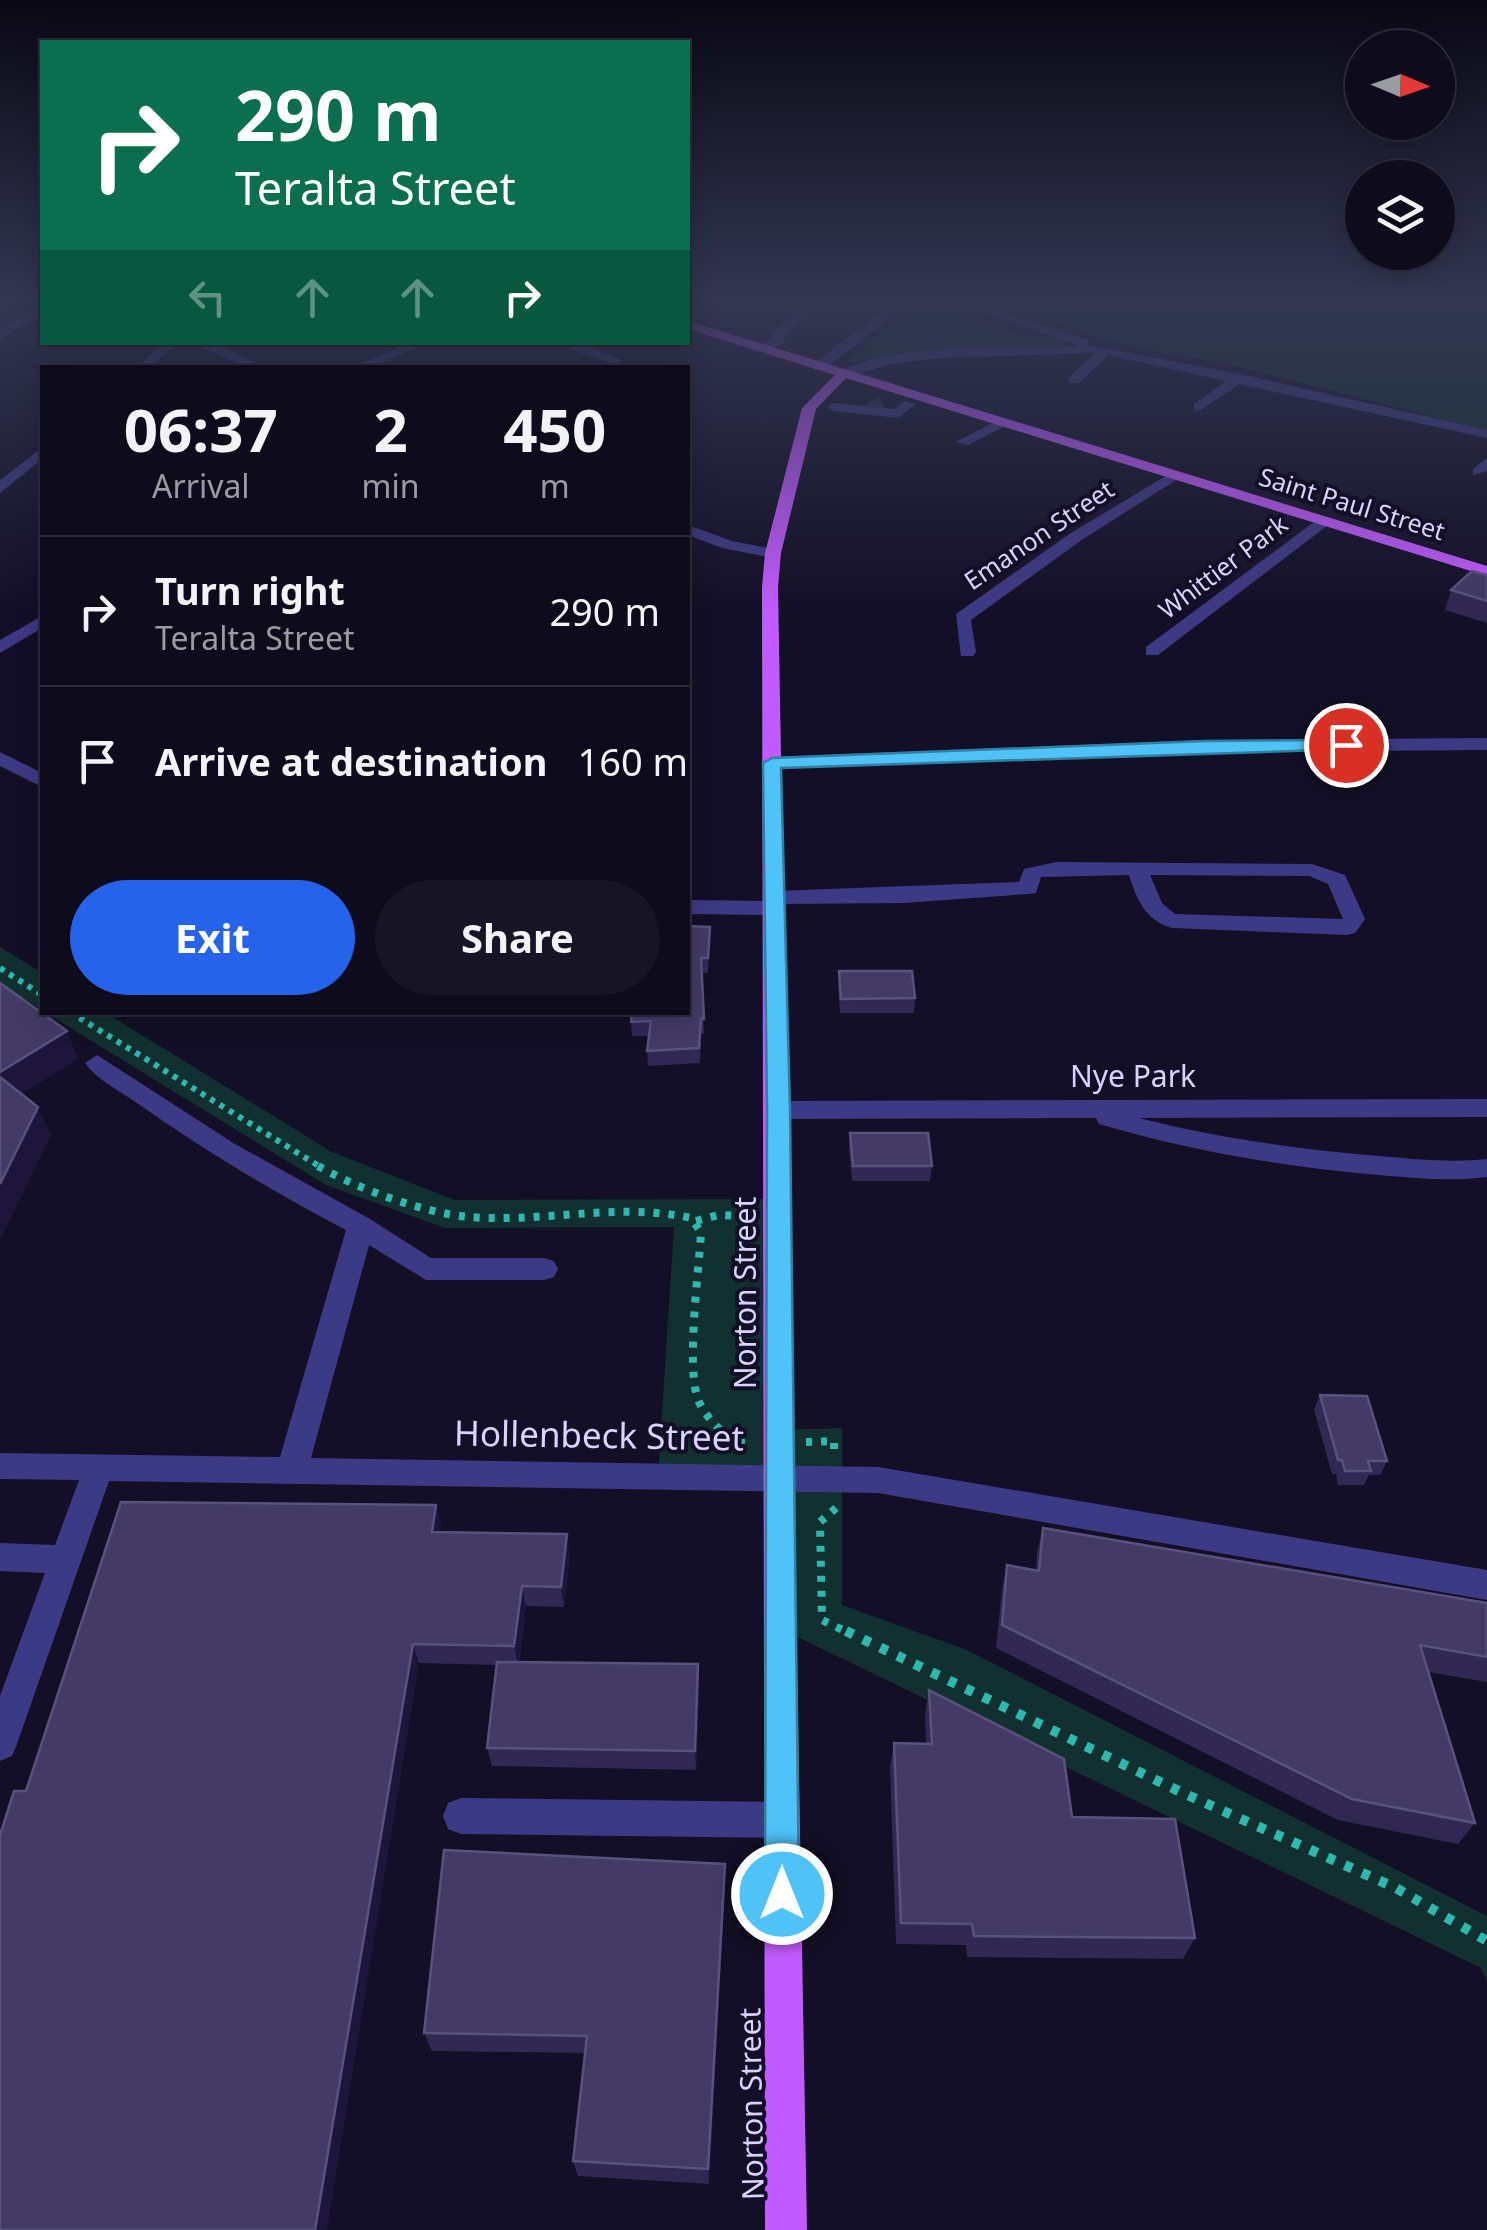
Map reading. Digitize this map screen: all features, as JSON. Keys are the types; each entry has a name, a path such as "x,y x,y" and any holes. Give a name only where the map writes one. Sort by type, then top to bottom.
{"main road":[{"name":"Saint Paul Street","path":"890,405 1000,423 1487,571"},
{"name":"Norton Street","path":"786,2230 773,554 822,408"}],"street":[{"path":"822,408 829,405"},
{"path":"822,408 867,405"},
{"path":"1358,405 1487,434"},
{"path":"963,442 1000,423"},
{"path":"0,488 40,454"},
{"name":"Emanon Street","path":"967,652 962,618 1077,536 1174,476"},
{"name":"Whittier Park","path":"1152,651 1324,522"},
{"path":"690,531 728,545 773,554"},
{"path":"0,648 40,623"},
{"path":"772,763 1205,746 1487,744"},
{"path":"0,758 40,780"},
{"path":"690,907 1028,888 1031,873 1056,868 1312,870 1337,880 1354,919 1346,928 1172,921 1162,918 1152,907 1137,869"},
{"path":"98,1063 162,1110 274,1182 361,1226 426,1269 544,1269"},
{"name":"Nye Park","path":"778,1110 1487,1108"},
{"path":"1079,1109 1188,1142 1338,1162 1466,1171 1487,1168"},
{"path":"292,1470 361,1226"},
{"name":"Hollenbeck Street","path":"0,1466 779,1476 915,1484 1487,1585"},
{"path":"0,1744 99,1468"},
{"path":"0,1558 66,1560"},
{"path":"461,1816 782,1820"}],"path":[{"path":"0,968 40,994"},
{"path":"696,1221 719,1215 779,1216"},
{"path":"822,1620 1234,1817 1320,1852 1432,1908 1487,1941"}],"green space":[{"path":"1386,405 1487,405 1487,431"},
{"path":"0,947 40,972 40,1009 0,984"},
{"path":"49,1015 109,1015 332,1152 455,1200 779,1199 780,1430 842,1428 842,1605 967,1650 1487,1916 1487,1981 1481,1968 779,1628 779,1476 658,1475 674,1227 445,1228 326,1185"}],"building":[{"path":"1472,571 1487,575 1487,601 1451,590"},
{"path":"690,926 710,927 708,958 701,958 704,1019 699,1048 647,1051 651,1021 631,1022 632,1015 690,1015"},
{"path":"839,971 912,971 915,998 841,999"},
{"path":"0,983 67,1031 0,1072"},
{"path":"0,1077 38,1107 0,1184"},
{"path":"850,1133 928,1133 932,1166 853,1166"},
{"path":"1320,1395 1367,1396 1387,1461 1368,1461 1371,1471 1345,1471 1342,1460 1338,1460"},
{"path":"121,1502 436,1505 432,1532 567,1534 561,1587 522,1586 514,1646 413,1644 315,2230 0,2230 0,1835 14,1791 26,1791"},
{"path":"1043,1528 1487,1603 1487,1657 1420,1645 1475,1823 1352,1799 1002,1625 1007,1565 1039,1571"},
{"path":"497,1662 698,1664 695,1751 487,1748"},
{"path":"929,1690 1064,1759 1072,1817 1175,1819 1195,1938 974,1936 972,1924 901,1923 894,1743 932,1744"},
{"path":"444,1850 725,1864 708,2169 573,2161 587,2036 424,2033"}],"tunnel":[{"path":"870,409 879,405"}],"route":[{"path":"782,1894 772,763 1205,746 1346,745"}]}
